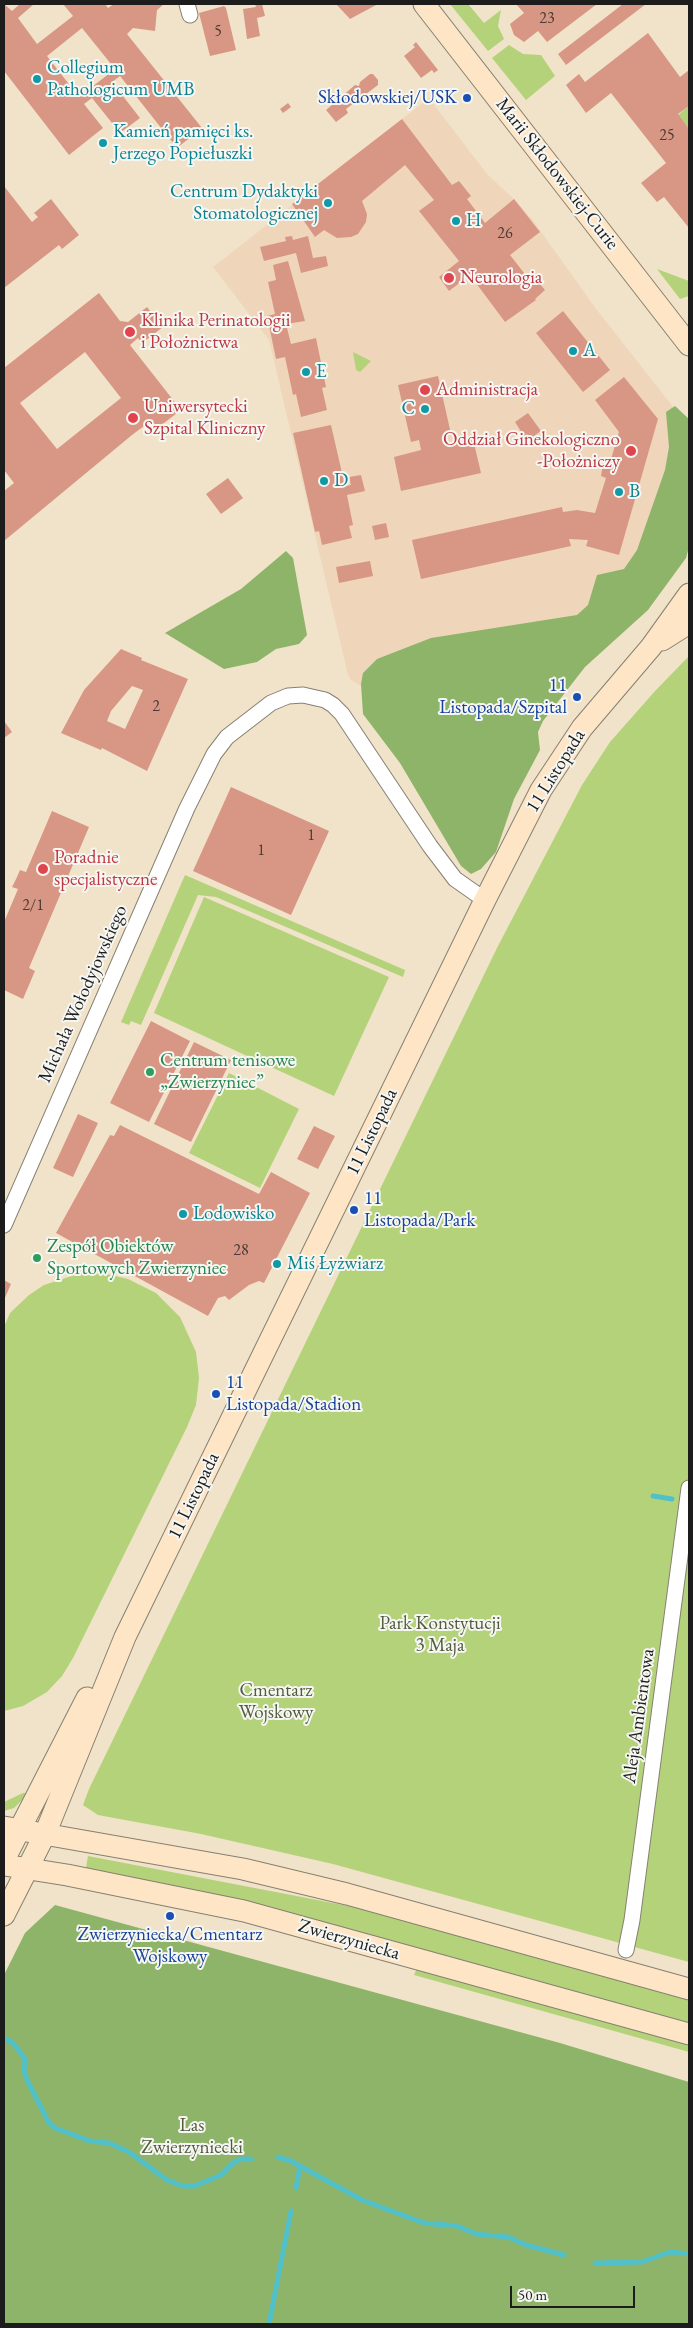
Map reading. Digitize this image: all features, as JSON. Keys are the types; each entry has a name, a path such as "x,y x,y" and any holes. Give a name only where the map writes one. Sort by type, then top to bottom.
{"street":[{"name":"Marii Skłodowskiej-Curie","path":"424,4 689,345"},
{"name":"11 Listopada","path":"4,1915 45,1834 125,1637 485,900 559,760 598,706 651,647 689,594"},
{"name":"11 Listopada","path":"651,647 689,623"},
{"name":"Michała Wołodyjowskiego","path":"4,1225 178,825 214,754 227,737 271,703 288,696 303,695 325,700 342,714 430,846 455,879 485,900"},
{"name":"Aleja Ambientowa","path":"626,1950 632,1920 689,1488"},
{"name":"11 Listopada","path":"4,1860 11,1828 125,1637"},
{"path":"11,1828 252,1871 347,1894 689,1989"},
{"name":"Zwierzyniecka","path":"4,1866 244,1911 689,2034"}],"shaded area":[{"path":"429,98 487,174 532,219 597,310 689,427 607,646 370,691 351,680 348,675 269,340 213,267"}],"green space":[{"path":"450,4 468,4 484,23 501,10 498,26 504,39 488,51"},
{"path":"509,45 523,54 541,55 555,76 526,100 492,58"},
{"path":"689,106 689,129 678,115"},
{"path":"657,269 689,281 689,296 680,299"},
{"path":"353,352 371,361 360,372 356,370"},
{"path":"675,406 689,419 689,547 686,558 648,610 585,667 543,721 538,732 540,750 514,799 496,852 481,869 471,874 461,866 400,763 363,714 361,684 363,673 377,659 431,638 577,615 588,605 597,575 624,569 637,550 665,470 669,447 666,412"},
{"path":"286,551 293,558 307,635 299,644 276,649 257,662 224,669 165,633 241,589"},
{"name":"Park Konstytucji 3 Maja","path":"689,656 689,1962 333,1864 201,1834 98,1815 83,1805 89,1789 497,948 582,785 610,742"},
{"path":"185,875 405,970 403,977 216,897 198,895 141,1025 131,1021 129,1025 121,1022"},
{"path":"204,897 389,977 334,1096 154,1013"},
{"path":"229,1073 299,1109 260,1188 189,1153"},
{"path":"81,1273 107,1274 128,1279 156,1293 180,1317 196,1352 199,1378 196,1405 187,1427 73,1658 62,1676 47,1692 23,1706 4,1711 4,1327 10,1313 29,1295 44,1285"},
{"path":"23,1793 29,1793 14,1808 4,1811 4,1802"},
{"path":"88,1856 359,1908 689,1998 689,2024 246,1901 86,1868"},
{"name":"Las Zwierzyniecki","path":"55,1905 560,2043 689,2082 689,2324 4,2324 4,1975 25,1933"},
{"path":"417,1968 689,2043 689,2052 414,1975"}],"building":[{"name":"Collegium Pathologicum UMB","path":"4,4 12,11 20,4 34,4 18,18 37,44 73,16 63,4 105,4 108,8 114,4 164,4 157,10 155,31 133,28 127,34 202,128 177,148 120,76 112,82 140,118 120,133 92,98 84,104 103,128 69,155 4,71","holes":["82,28 115,69 79,97 47,56"]},
{"path":"255,4 262,4 265,16 257,18 260,36 247,39 243,9 256,7"},
{"path":"336,4 378,4 350,19"},
{"path":"516,4 597,4 547,42 538,31 524,42 514,35 510,24 524,13"},
{"path":"623,4 646,4 566,65 558,54"},
{"path":"224,6 236,50 210,56 199,13"},
{"path":"648,33 680,77 689,70 689,106 678,114 689,129 689,228 664,197 657,202 641,183 666,163 611,93 586,113 566,85 579,74 585,82"},
{"path":"416,42 438,70 434,73 432,70 421,78 404,56 415,47 413,45"},
{"path":"370,74 373,74 378,80 378,85 346,109 348,113 336,122 326,110 355,85 359,86 360,82"},
{"path":"288,103 291,107 283,113 280,109"},
{"name":"H","path":"402,119 452,185 459,181 471,196 467,199 485,223 514,199 540,232 510,255 528,278 532,275 545,290 536,300 505,322 470,275 449,291 439,277 459,261 419,211 434,200 405,165 362,201 367,214 366,222 358,234 351,237 337,238 324,230 315,237 292,204"},
{"path":"4,186 32,222 38,217 34,213 51,199 79,235 62,249 59,245 4,288"},
{"path":"292,236 293,240 308,236 313,258 326,256 328,266 301,273 296,253 264,261 260,247 286,241 285,237"},
{"path":"288,261 305,321 286,324 291,344 316,338 326,387 322,388 327,410 301,417 296,394 293,395 285,357 276,359 267,316 275,314 268,282 276,280 273,265"},
{"name":"Uniwersytecki Szpital Kliniczny","path":"99,293 120,321 128,322 147,307 163,327 142,343 138,338 130,345 181,410 151,433 144,426 4,541 4,491 14,483 4,470 4,368","holes":["85,352 121,398 57,449 20,403"]},
{"name":"A","path":"563,311 610,370 583,392 536,333"},
{"name":"C","path":"438,376 451,434 443,436 445,445 473,439 481,473 401,491 394,457 421,450 419,440 411,442 398,385"},
{"name":"B","path":"624,377 658,419 619,555 586,546 588,540 569,539 571,546 421,579 412,540 562,507 563,512 577,510 595,513 606,478 601,476 603,464 609,466 619,432 595,400"},
{"path":"528,413 541,431 527,441 515,422"},
{"name":"D","path":"331,425 345,486 351,485 349,477 361,475 365,491 347,495 353,525 349,526 352,538 322,545 319,531 315,532 293,433"},
{"path":"228,478 243,498 221,514 206,494"},
{"path":"386,523 389,537 375,540 372,526"},
{"path":"370,561 373,576 339,583 336,567"},
{"path":"121,649 142,658 141,660 188,679 147,771 102,748 101,750 61,733 84,690","holes":["132,686 143,690 125,729 107,721 111,711"]},
{"path":"4,721 12,732 4,738"},
{"path":"231,787 329,831 291,915 193,871"},
{"path":"52,811 89,827 29,968 35,971 23,999 4,990 4,922 18,889 12,887 20,870 26,872"},
{"name":"Centrum tenisowe „Zwierzyniec”","path":"151,1021 190,1041 149,1122 110,1103"},
{"name":"Centrum tenisowe „Zwierzyniec”","path":"194,1042 231,1060 191,1142 154,1124"},
{"path":"78,1114 98,1123 73,1177 53,1168"},
{"name":"Lodowisko","path":"120,1125 259,1194 271,1172 310,1193 264,1283 259,1281 249,1285 229,1300 225,1296 218,1298 208,1316 56,1233 110,1135 114,1136"},
{"path":"314,1126 335,1136 318,1169 297,1159"},
{"path":"4,1280 11,1284 4,1300"}],"waterway":[{"path":"653,1496 672,1499"},
{"path":"4,2038 13,2043 25,2059 24,2071 27,2080 49,2123 55,2128 90,2141 109,2143 129,2152 167,2180 183,2186 195,2186 221,2175 233,2163 241,2159 251,2159"},
{"path":"278,2157 291,2161 362,2200 424,2223 457,2226 476,2234 508,2237 526,2245 564,2255"},
{"path":"296,2188 300,2166"},
{"path":"269,2324 291,2211"},
{"path":"595,2263 642,2262 670,2252 689,2254"}],"place":[{"name":"Collegium Pathologicum UMB","path":"37,79"},
{"name":"Skłodowskiej/USK","path":"467,98"},
{"name":"Kamień pamięci ks. Jerzego Popiełuszki","path":"103,143"},
{"name":"Centrum Dydaktyki Stomatologicznej","path":"328,203"},
{"name":"H","path":"456,221"},
{"name":"Neurologia","path":"449,278"},
{"name":"Klinika Perinatologii i Położnictwa","path":"130,332"},
{"name":"A","path":"573,351"},
{"name":"E","path":"306,372"},
{"name":"Administracja","path":"425,390"},
{"name":"C","path":"425,409"},
{"name":"Uniwersytecki Szpital Kliniczny","path":"133,418"},
{"name":"Oddział Ginekologiczno -Położniczy","path":"631,451"},
{"name":"D","path":"324,481"},
{"name":"B","path":"619,492"},
{"name":"11 Listopada/Szpital","path":"577,697"},
{"name":"Poradnie specjalistyczne","path":"43,869"},
{"name":"Centrum tenisowe „Zwierzyniec”","path":"150,1072"},
{"name":"11 Listopada/Park","path":"354,1210"},
{"name":"Lodowisko","path":"183,1214"},
{"name":"Zespół Obiektów Sportowych Zwierzyniec","path":"37,1258"},
{"name":"Miś Łyżwiarz","path":"277,1264"},
{"name":"11 Listopada/Stadion","path":"216,1394"},
{"name":"Zwierzyniecka/Cmentarz Wojskowy","path":"170,1916"}],"park label":[{"name":"Cmentarz Wojskowy","path":"276,1702"}]}
